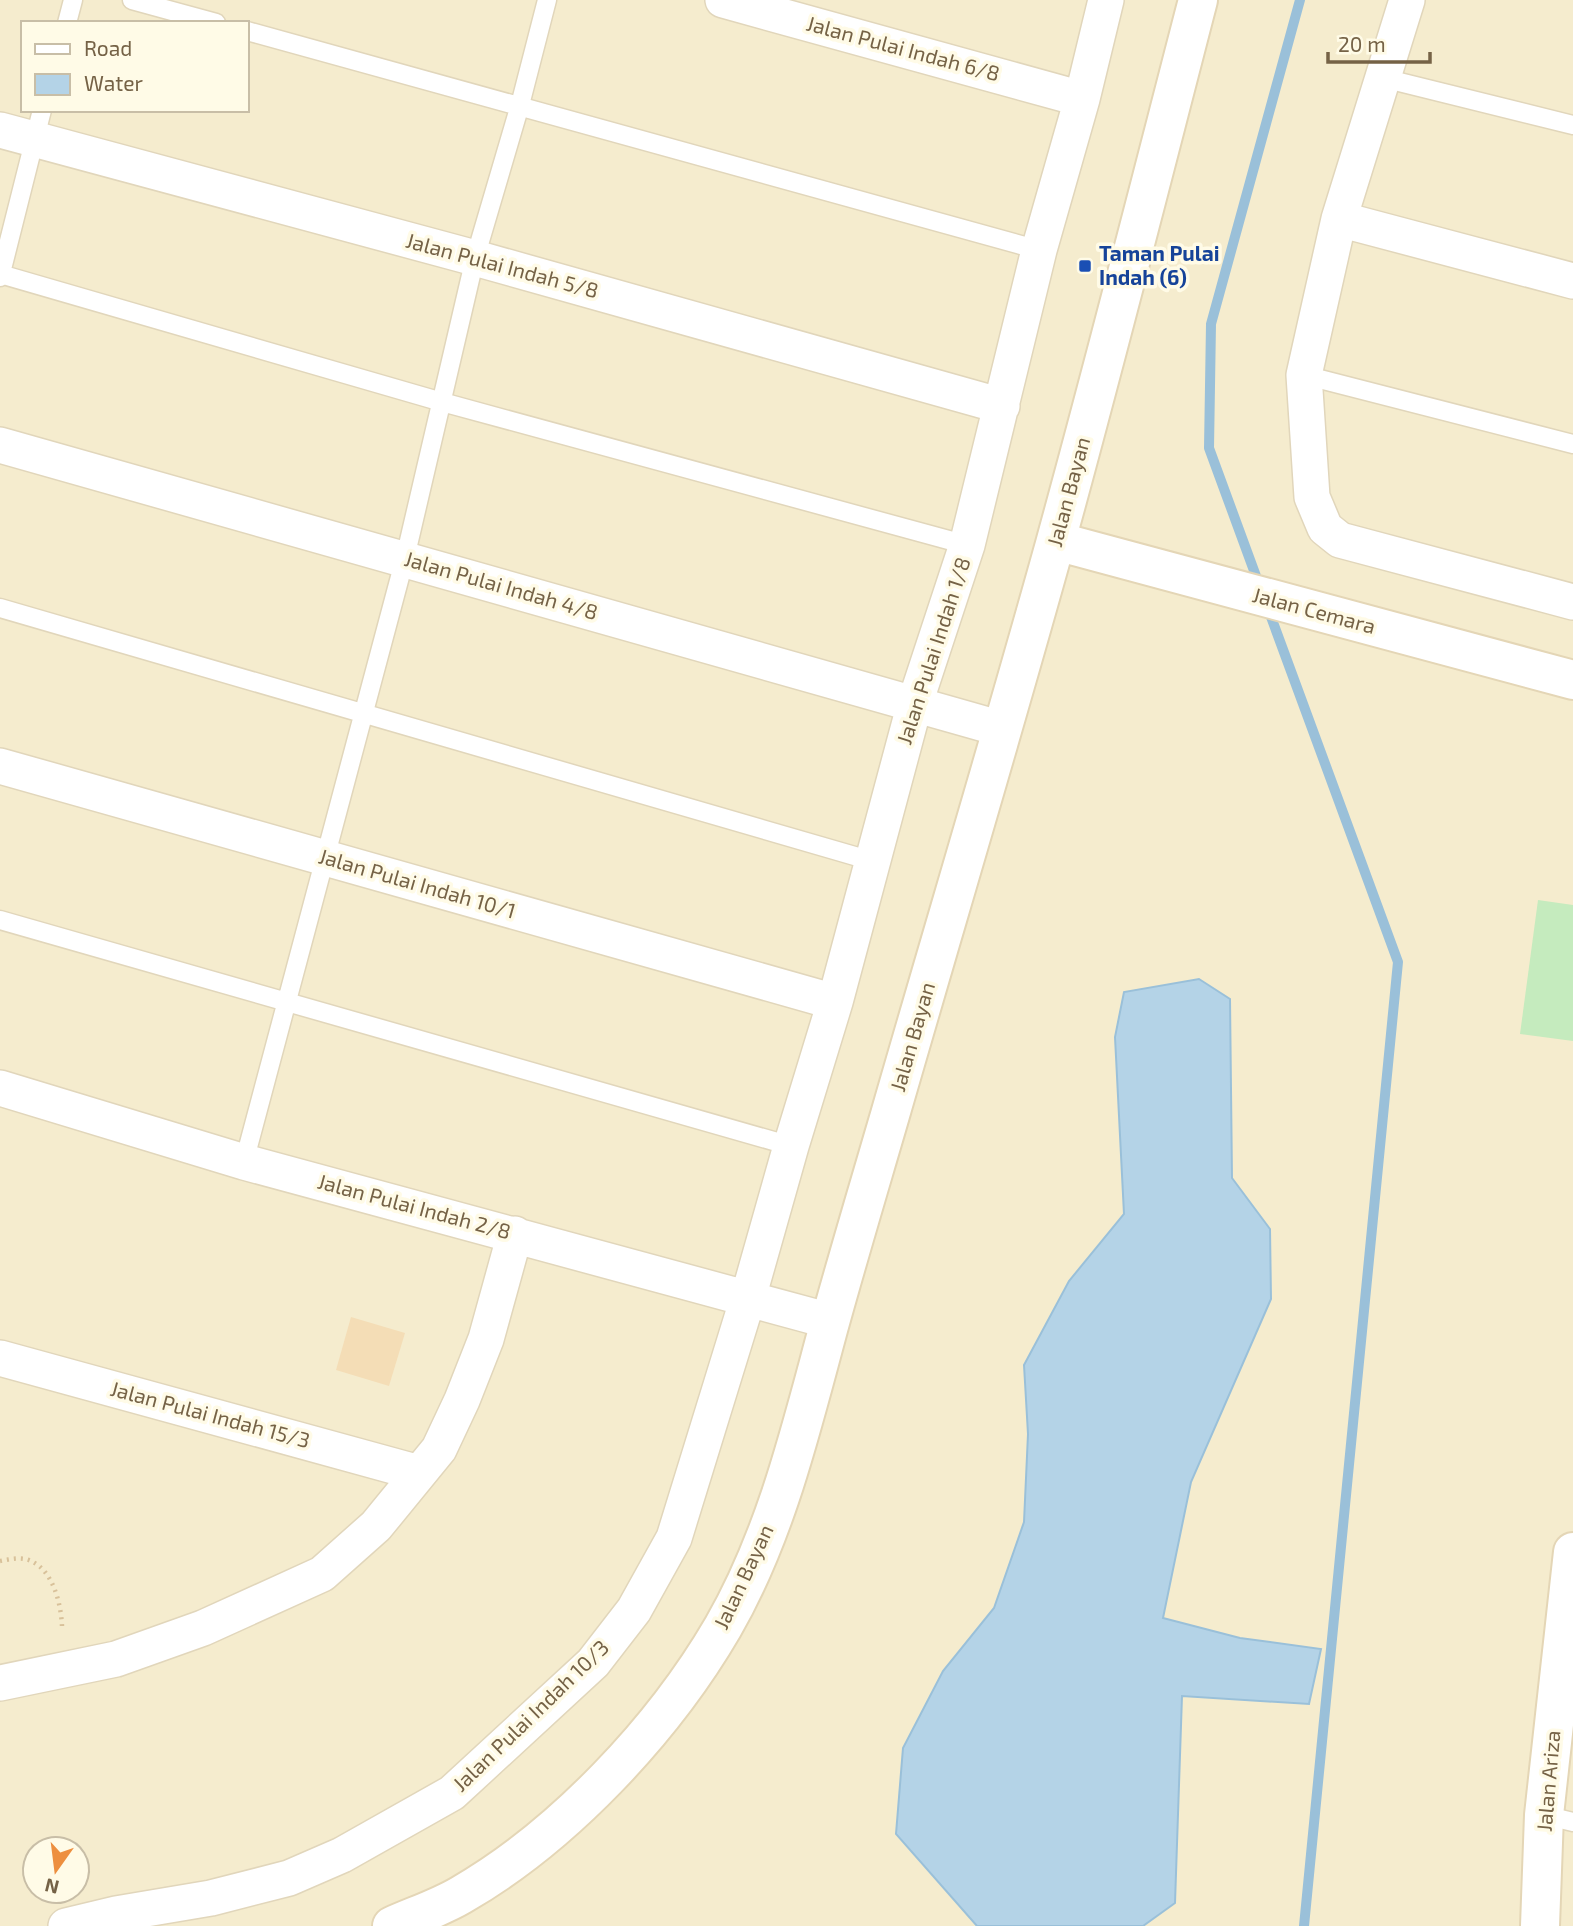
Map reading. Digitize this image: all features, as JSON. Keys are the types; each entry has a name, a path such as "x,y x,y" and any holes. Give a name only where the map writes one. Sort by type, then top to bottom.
{"street":[{"name":"Jalan Pulai Indah 6/8","path":"723,0 1082,99"},
{"name":"Jalan Pulai Indah 1/8","path":"748,1298 835,1002 915,703 967,545 1039,250 1107,0"},
{"name":"Jalan Bayan","path":"392,1926 457,1898 516,1859 573,1810 626,1757 666,1712 722,1629 759,1553 795,1452 1056,541 1198,0"},
{"path":"1407,0 1339,219 1304,375 1312,497 1325,528 1340,540 1573,602"},
{"name":"Jalan Pulai Indah 5/8","path":"0,130 37,125 475,258 1002,405"},
{"path":"1339,219 1573,281"},
{"name":"Jalan Pulai Indah 4/8","path":"0,445 1002,729"},
{"name":"Jalan Cemara","path":"1056,541 1573,680"},
{"name":"Jalan Pulai Indah 10/1","path":"0,766 835,1002"},
{"name":"Jalan Pulai Indah 2/8","path":"0,1088 244,1162 831,1321"},
{"path":"0,1683 116,1659 203,1629 322,1574 376,1526 439,1450 486,1339 514,1234"},
{"name":"Jalan Pulai Indah 10/3","path":"65,1926 116,1914 211,1898 289,1878 342,1855 452,1793 593,1662 635,1610 674,1538 748,1298"},
{"name":"Jalan Pulai Indah 15/3","path":"0,1357 419,1473"},
{"name":"Jalan Ariza","path":"1540,1926 1559,1818 1573,1552"}],"lane":[{"path":"68,21 73,0"},
{"path":"132,0 209,21"},
{"path":"244,1162 405,558 475,258 520,105 547,0"},
{"path":"248,31 1039,250"},
{"path":"1383,78 1573,125"},
{"path":"37,125 0,275 442,402 967,545"},
{"path":"1304,375 1573,444"},
{"path":"0,608 873,861"},
{"path":"0,920 791,1146"}],"path":[{"path":"0,1561 23,1559 37,1565 58,1599 62,1626"}],"shaded area":[{"path":"0,0 1573,0 1573,1926 0,1926"}],"green space":[{"path":"1538,900 1573,905 1573,1041 1520,1034"}],"water":[{"path":"1199,979 1230,999 1232,1178 1270,1229 1271,1299 1191,1482 1163,1618 1240,1638 1321,1649 1309,1704 1182,1696 1175,1903 1143,1926 977,1926 896,1834 903,1748 943,1671 994,1608 1024,1522 1028,1434 1024,1365 1069,1281 1124,1214 1115,1037 1124,992"}],"building":[{"path":"351,1317 405,1333 389,1386 336,1370"}],"waterway":[{"path":"1260,587 1209,448 1211,324 1300,0"},
{"path":"1267,606 1398,962 1304,1926"}],"place":[{"name":"Taman Pulai Indah (6)","path":"1085,266"}]}
